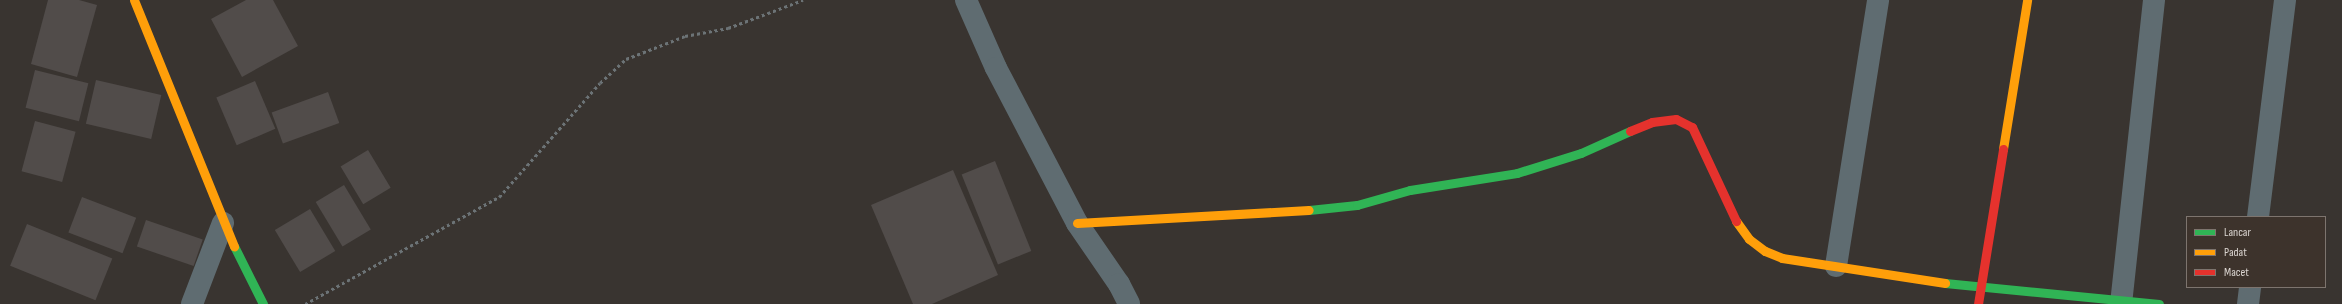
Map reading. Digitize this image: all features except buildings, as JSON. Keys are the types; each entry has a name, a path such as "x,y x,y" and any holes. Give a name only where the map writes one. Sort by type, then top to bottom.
{"street":[{"path":"134,0 223,223 264,304"},
{"path":"966,0 996,68 1078,223 1119,284 1129,304"},
{"path":"1836,266 1878,0"},
{"path":"1978,304 1979,288 2027,0"},
{"path":"2121,302 2154,0"},
{"path":"2258,216 2285,0"},
{"path":"1078,223 1318,210 1357,205 1410,190 1517,173 1581,153 1652,122 1676,119 1692,126 1696,132 1722,193 1738,225 1748,239 1765,251 1782,258 1979,288 2121,302 2159,304"},
{"path":"192,304 223,223"},
{"path":"2248,304 2250,288"}],"path":[{"path":"305,304 499,197 600,83 626,59 685,36 728,28 803,0"}],"traffic: fast":[{"path":"1309,210 1357,205 1410,190 1517,173 1581,153 1630,131"},
{"path":"234,246 263,304"},
{"path":"1945,283 2159,304"}],"traffic: slow":[{"path":"134,0 234,246"},
{"path":"2003,149 2027,0"},
{"path":"1077,223 1309,210"},
{"path":"1736,221 1749,239 1765,251 1782,258 1945,283"}],"traffic: jam":[{"path":"1630,131 1652,122 1676,119 1692,127 1736,221"},
{"path":"1978,304 2003,149"}]}
